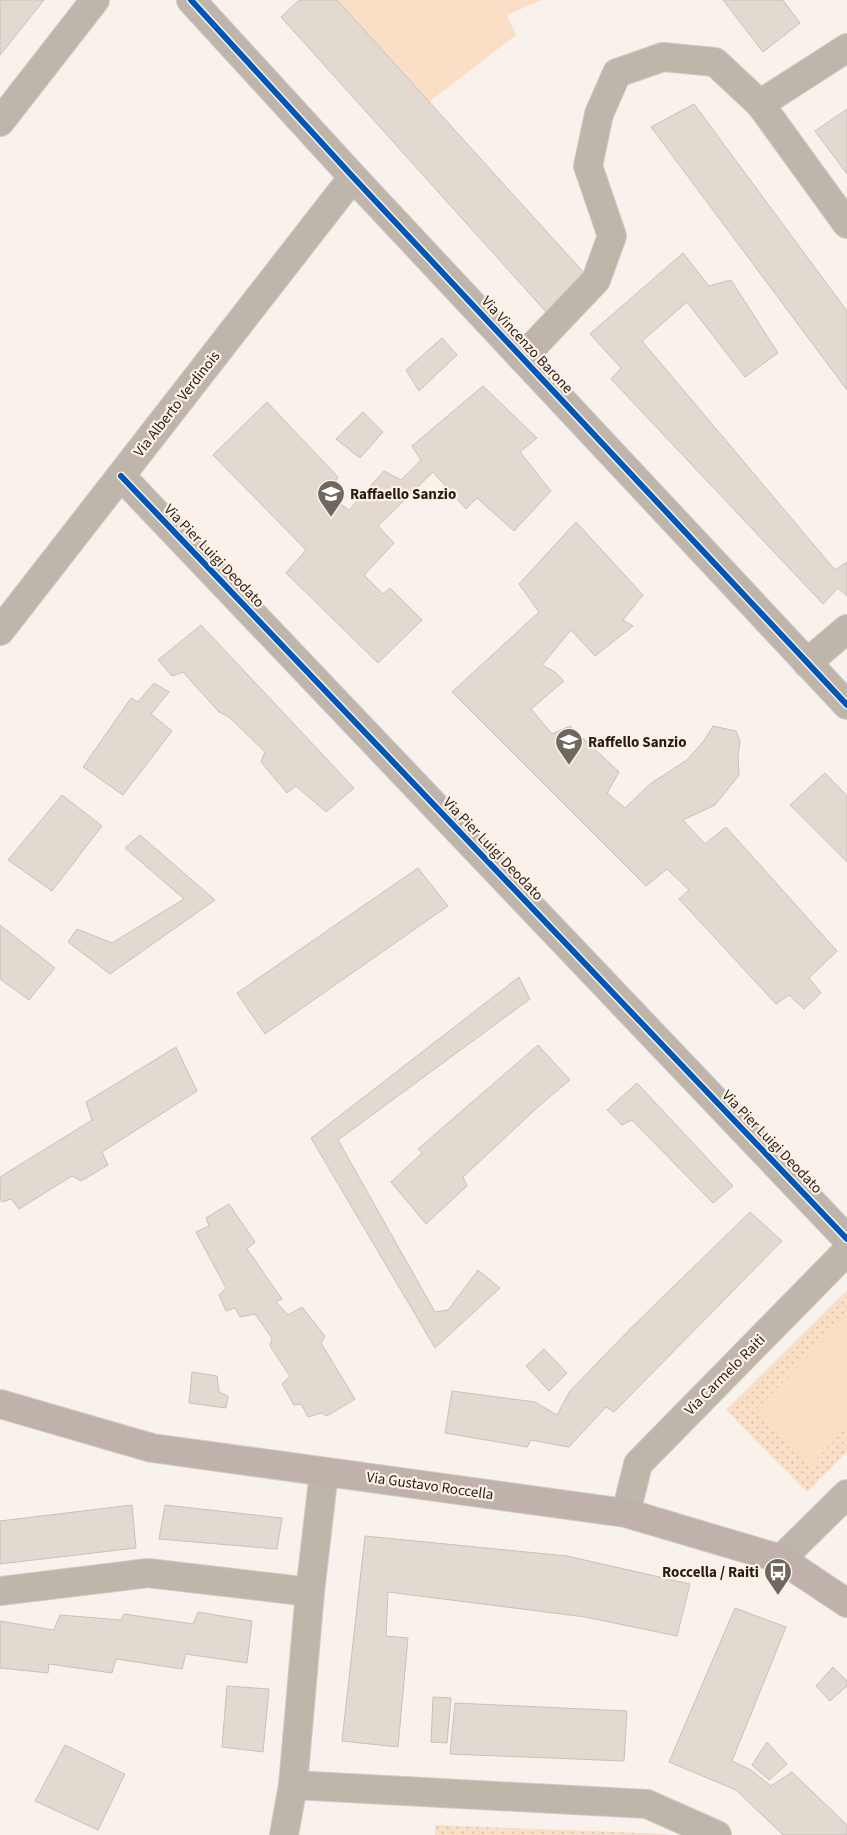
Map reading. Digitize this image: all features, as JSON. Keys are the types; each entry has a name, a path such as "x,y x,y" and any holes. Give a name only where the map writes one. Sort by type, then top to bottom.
{"street":[{"path":"0,122 94,0"},
{"name":"Via Vincenzo Barone","path":"191,0 353,177 847,705"},
{"path":"760,104 847,48"},
{"path":"522,358 596,280 612,236 588,166 600,114 617,73 663,57 715,62 760,104 847,224"},
{"name":"Via Alberto Verdinois","path":"0,631 353,177"},
{"name":"Via Pier Luigi Deodato","path":"121,476 847,1239"},
{"path":"807,663 847,629"},
{"name":"Via Carmelo Raiti","path":"626,1512 638,1464 847,1251"},
{"name":"Via Gustavo Roccella","path":"0,1404 152,1448 626,1512 781,1559 847,1602"},
{"path":"284,1835 293,1785 310,1592 324,1472"},
{"path":"781,1559 847,1494"},
{"path":"0,1591 148,1574 310,1592"},
{"path":"293,1785 647,1804 717,1835"}],"shaded area":[{"path":"337,0 542,0 507,15 516,35 429,102"},
{"path":"847,1290 847,1452 807,1492 726,1410"},
{"path":"847,1316 847,1427 812,1464 756,1410"},
{"path":"435,1825 666,1834 667,1835 435,1835"}],"building":[{"path":"0,0 44,0 0,55"},
{"path":"299,0 337,0 585,274 547,313 281,17"},
{"path":"723,0 783,0 800,23 763,52"},
{"path":"694,104 847,311 847,390 651,127"},
{"path":"847,109 847,174 815,131"},
{"path":"683,253 709,286 731,280 778,353 745,377 687,302 642,341 835,570 847,562 847,596 838,588 823,604 611,379 621,368 590,334"},
{"path":"442,338 457,355 419,391 406,370"},
{"name":"Raffaello Sanzio","path":"483,386 537,438 520,452 551,491 514,531 477,498 466,509 433,472 378,526 394,543 364,575 383,594 390,588 422,620 378,663 286,573 306,550 213,455 267,402 338,477 328,495 349,510 384,471 401,480 421,460 412,446"},
{"path":"363,412 383,432 360,458 336,439"},
{"name":"Raffello Sanzio","path":"576,522 643,595 623,620 633,626 595,656 571,630 542,665 555,672 564,681 531,709 552,734 570,726 619,772 607,793 625,808 650,784 687,760 703,742 713,726 736,731 740,741 738,756 739,775 715,805 683,820 705,844 726,827 837,951 809,978 821,993 804,1009 789,995 776,1004 679,899 689,890 667,869 646,886 452,692 539,612 519,584"},
{"path":"201,625 354,788 326,812 296,786 287,793 261,762 265,752 229,717 219,712 183,672 172,676 158,660"},
{"path":"154,683 169,692 151,714 172,731 123,795 83,767 131,698 138,702"},
{"path":"825,773 847,796 847,862 790,805"},
{"path":"62,795 102,826 52,891 8,860"},
{"path":"140,835 215,900 110,974 68,942 77,929 112,943 184,899 125,848"},
{"path":"418,868 448,906 265,1034 237,993"},
{"path":"0,925 55,968 29,1000 0,979"},
{"path":"519,977 530,999 338,1140 435,1312 448,1310 478,1270 500,1288 435,1348 311,1138"},
{"path":"538,1045 570,1080 539,1106 463,1177 467,1186 426,1224 391,1182 422,1153 418,1149"},
{"path":"176,1047 197,1091 102,1152 108,1165 81,1181 72,1176 19,1209 11,1199 2,1202 0,1199 0,1177 92,1120 86,1102"},
{"path":"637,1083 733,1186 713,1203 632,1120 622,1125 607,1110"},
{"path":"229,1204 255,1242 247,1249 282,1299 276,1302 288,1315 302,1307 325,1336 321,1343 355,1399 327,1416 321,1413 308,1417 301,1404 294,1405 282,1384 290,1376 270,1346 272,1338 255,1314 240,1317 235,1308 226,1311 219,1295 226,1288 196,1232 209,1226 206,1218"},
{"path":"750,1212 782,1241 614,1412 606,1407 569,1447 531,1440 527,1447 445,1433 452,1391 535,1402 557,1415 570,1391 631,1328"},
{"path":"544,1349 567,1373 549,1391 526,1366"},
{"path":"192,1372 217,1376 219,1392 228,1396 226,1408 189,1403"},
{"path":"132,1505 136,1548 0,1564 0,1521"},
{"path":"165,1505 282,1518 277,1549 159,1539"},
{"path":"365,1536 567,1556 690,1584 677,1636 585,1617 388,1592 386,1636 408,1638 398,1747 342,1741"},
{"path":"735,1608 786,1627 732,1761 751,1770 771,1786 792,1772 847,1825 847,1835 783,1835 736,1790 669,1762"},
{"path":"198,1612 252,1621 247,1663 186,1654 182,1669 116,1659 112,1673 49,1664 48,1673 0,1668 0,1621 54,1630 60,1615 121,1620 124,1614 193,1624"},
{"path":"833,1667 847,1681 847,1686 830,1701 816,1686"},
{"path":"227,1686 269,1689 263,1752 222,1747"},
{"path":"433,1697 451,1698 447,1743 431,1742"},
{"path":"455,1703 627,1711 624,1761 450,1754"},
{"path":"767,1742 787,1764 769,1780 752,1765"},
{"path":"65,1745 125,1774 98,1830 35,1801"}],"cycle path":[{"path":"191,0 353,177 847,705"},
{"path":"121,476 847,1239"}],"place":[{"name":"Raffaello Sanzio","path":"331,518"},
{"name":"Raffello Sanzio","path":"569,766"},
{"name":"Roccella / Raiti","path":"778,1596"}]}
